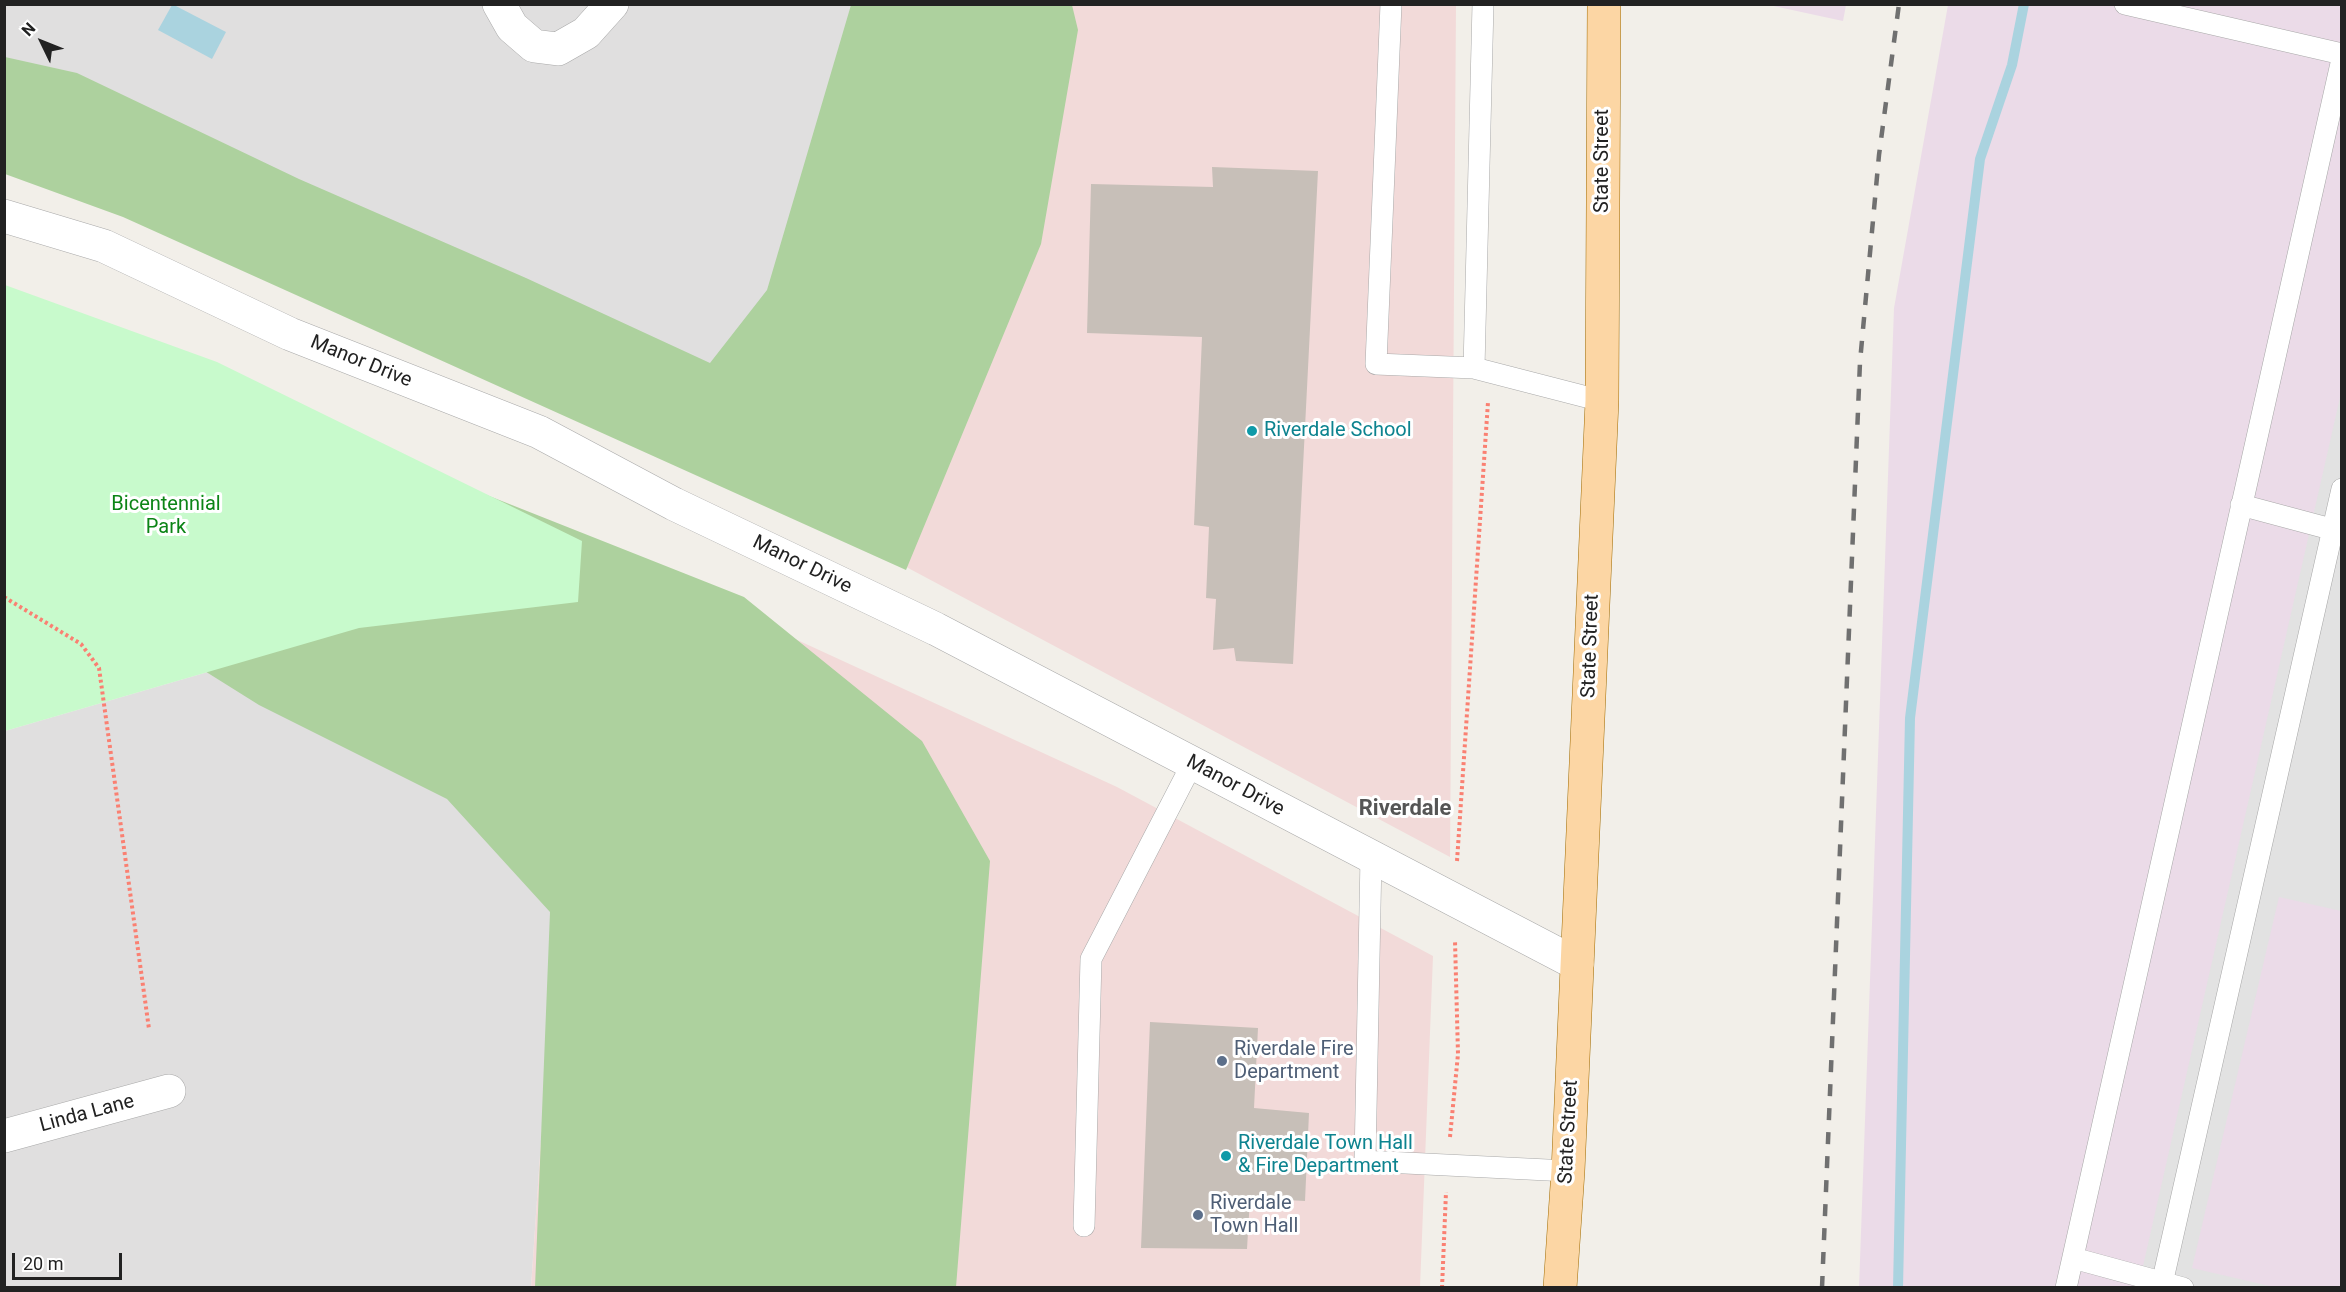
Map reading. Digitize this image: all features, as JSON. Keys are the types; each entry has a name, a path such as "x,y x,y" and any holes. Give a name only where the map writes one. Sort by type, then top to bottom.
{"main road":[{"name":"State Street","path":"1560,1287 1568,1171 1602,401 1604,4"}],"street":[{"path":"499,4 512,27 534,46 558,49 586,33 612,4"},
{"name":"Manor Drive","path":"4,216 104,246 291,334 539,432 674,504 936,629 1577,964"},
{"name":"Linda Lane","path":"4,1136 169,1091"}],"lane":[{"path":"1391,4 1376,364 1482,370 1602,401"},
{"path":"1482,370 1484,4"},
{"path":"2125,4 2342,54"},
{"path":"2066,1287 2342,59"},
{"path":"2162,1285 2337,531 2342,489"},
{"path":"2241,505 2337,531"},
{"path":"1084,1226 1091,959 1192,764"},
{"path":"1371,857 1365,1161 1568,1171"},
{"path":"2073,1258 2162,1285 2183,1287"}],"path":[{"path":"1442,1287 1448,1165 1458,1054 1454,900 1482,370"},
{"path":"4,597 81,644 99,668 149,1029"}],"shaded area":[{"path":"4,5 1014,5 715,465 479,357 5,169"},
{"path":"1014,5 1456,5 1450,857 715,465"},
{"path":"1769,5 1846,5 1843,21"},
{"path":"1948,5 2341,5 2341,1287 1859,1288 1894,308"},
{"path":"2341,393 2341,911 2279,897 2192,1268 2274,1287 2138,1288"},
{"path":"582,541 1117,787 1433,956 1420,1287 531,1288"},
{"path":"578,602 531,1287 5,1288 5,731 359,628"}],"green space":[{"path":"851,5 1072,5 1078,30 1041,244 906,570 123,217 5,174 5,57 77,73 299,179 526,278 710,363 767,290"},
{"name":"Bicentennial Park","path":"5,285 217,362 582,541 578,602 359,628 5,731"},
{"path":"4,373 310,425 744,597 922,741 990,861 956,1287 535,1287 550,912 447,799 259,705 120,618 4,391"}],"water":[{"path":"174,5 226,32 212,59 158,30"}],"building":[{"name":"Riverdale School","path":"1212,167 1318,171 1293,664 1236,661 1234,648 1213,650 1216,599 1206,598 1209,527 1194,525 1202,337 1087,333 1091,184 1213,187"},
{"name":"Riverdale Town Hall & Fire Department","path":"1150,1022 1258,1028 1254,1108 1309,1113 1305,1201 1250,1198 1247,1249 1141,1248"}],"waterway":[{"path":"1898,1288 1910,718 1980,159 2012,65 2024,4"}],"railway":[{"path":"1822,1288 1860,362 1879,155 1899,4"}],"place":[{"name":"Riverdale School","path":"1252,431"},
{"name":"Riverdale Fire Department","path":"1222,1061"},
{"name":"Riverdale Town Hall & Fire Department","path":"1226,1156"},
{"name":"Riverdale Town Hall","path":"1198,1215"}],"district":[{"name":"Riverdale","path":"1405,809"}]}
